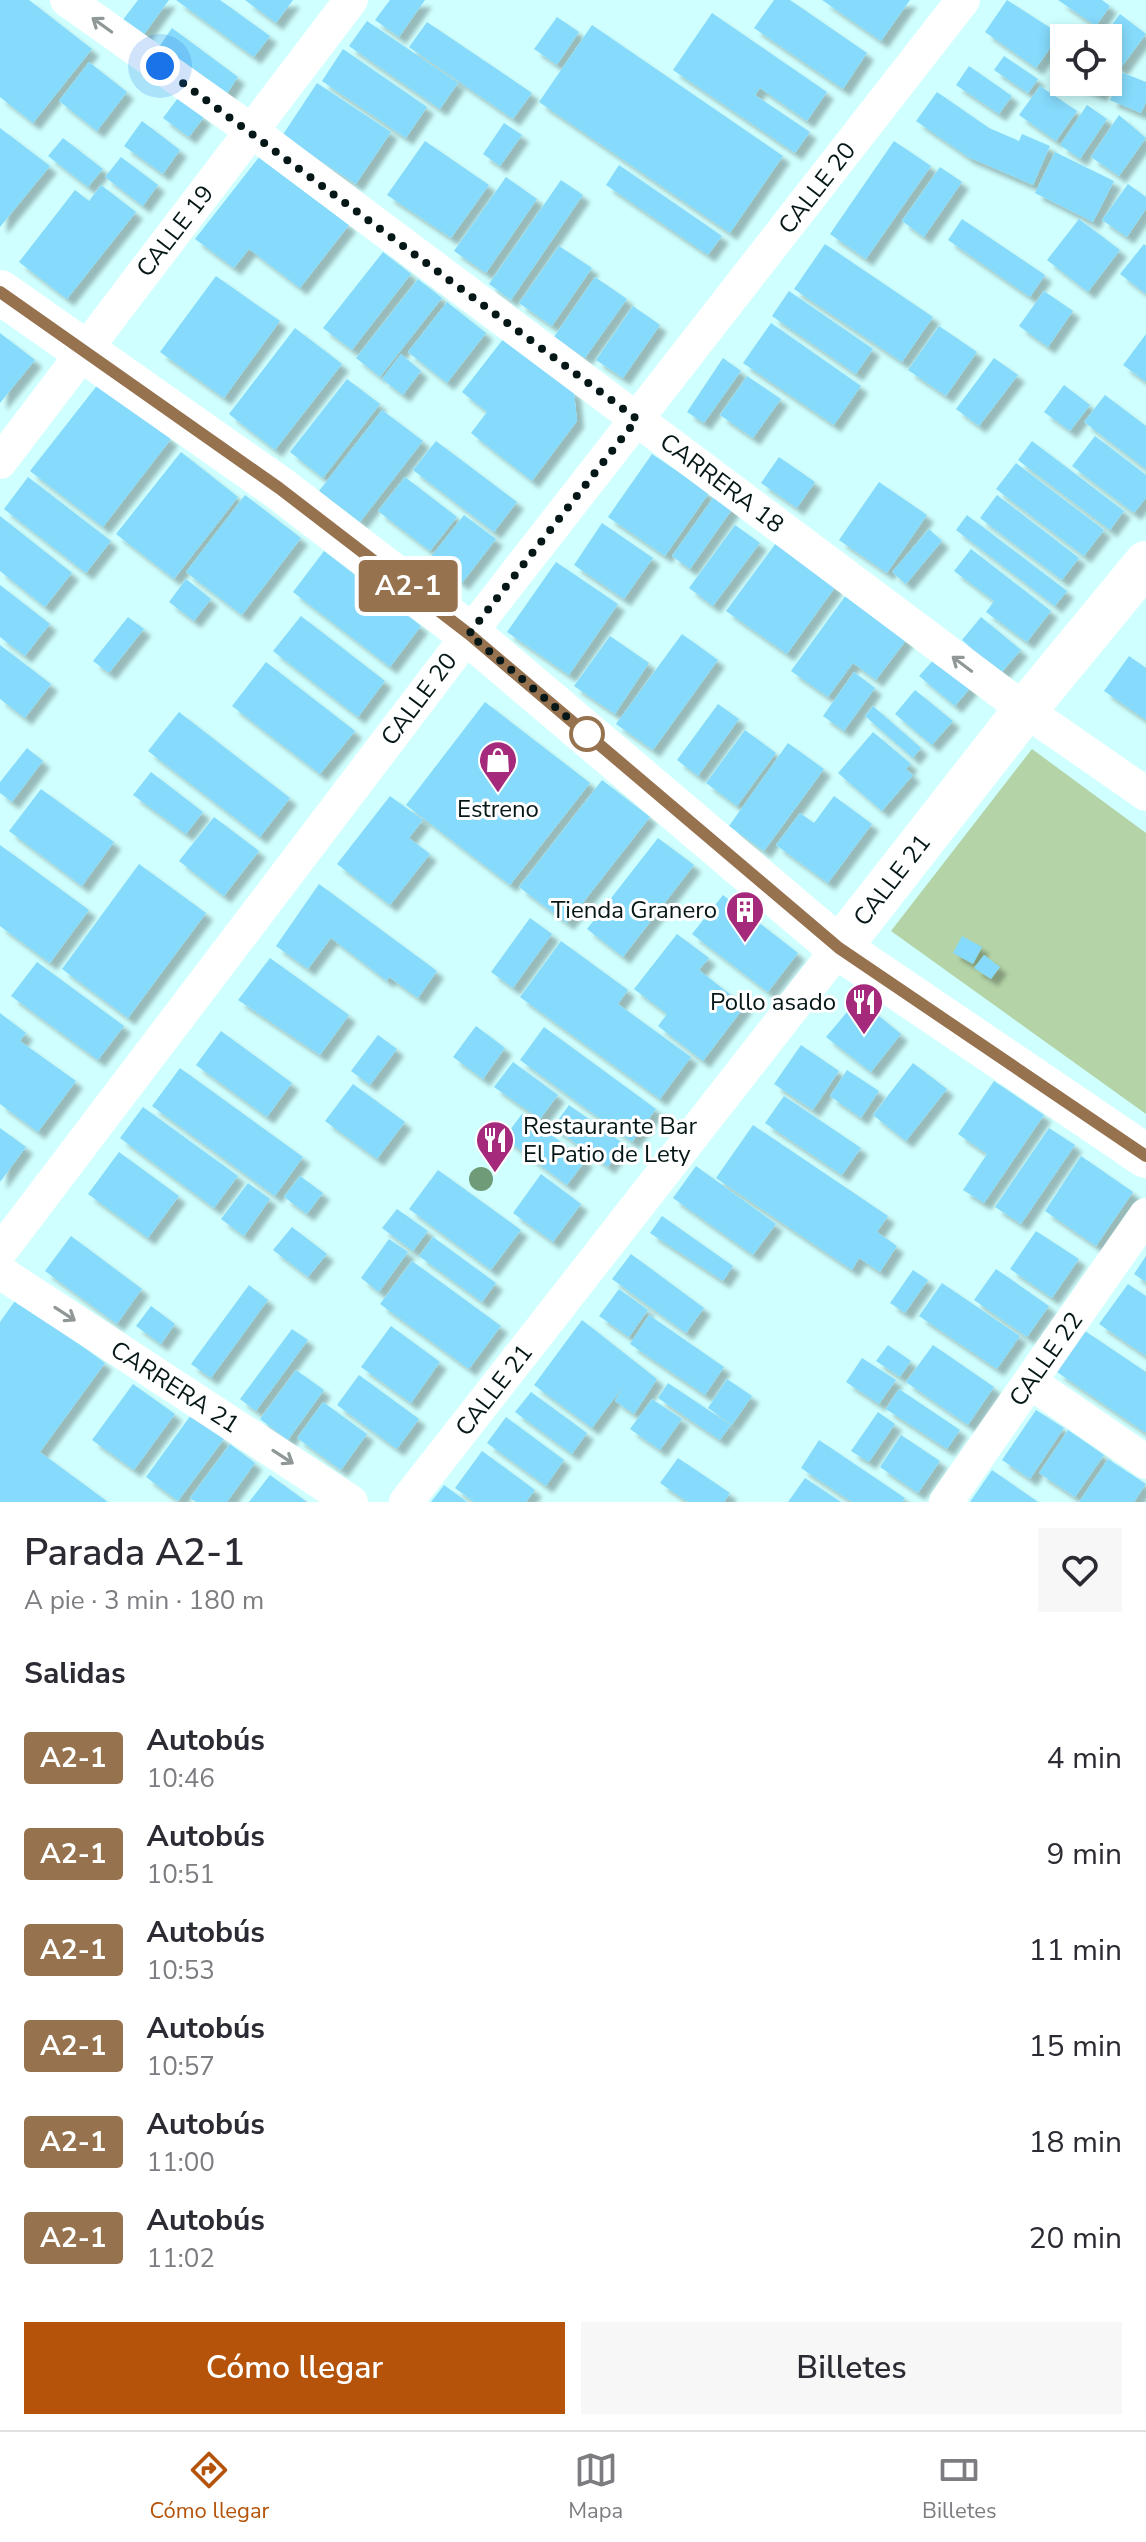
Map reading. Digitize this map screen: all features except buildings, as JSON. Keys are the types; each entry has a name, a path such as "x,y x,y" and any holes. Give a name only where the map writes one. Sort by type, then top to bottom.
{"street":[{"name":"CARRERA 18","path":"67,0 253,132 1025,710 1146,794"},
{"name":"CALLE 19","path":"0,462 351,0"},
{"name":"CALLE 20","path":"0,1252 469,634 963,0"},
{"path":"0,292 84,348 279,488 469,634 839,948 1146,1156"},
{"name":"CALLE 21","path":"406,1502 1025,710 1146,563"},
{"name":"CALLE 22","path":"946,1502 1146,1215"},
{"name":"CARRERA 21","path":"0,1272 351,1502"},
{"path":"1030,1382 1146,1462"}],"green space":[{"path":"1032,749 1146,833 1146,1114 891,931"}],"bus line":[{"name":"A2-1","path":"0,292 84,348 279,488 469,634 839,948 1146,1156"}],"place":[{"name":"Estreno","path":"498,794"},
{"name":"Tienda Granero","path":"745,944"},
{"name":"Pollo asado","path":"864,1036"},
{"name":"Restaurante Bar El Patio de Lety","path":"495,1174"}],"route":[{"path":"160,66 637,419 469,634 587,734"}]}
